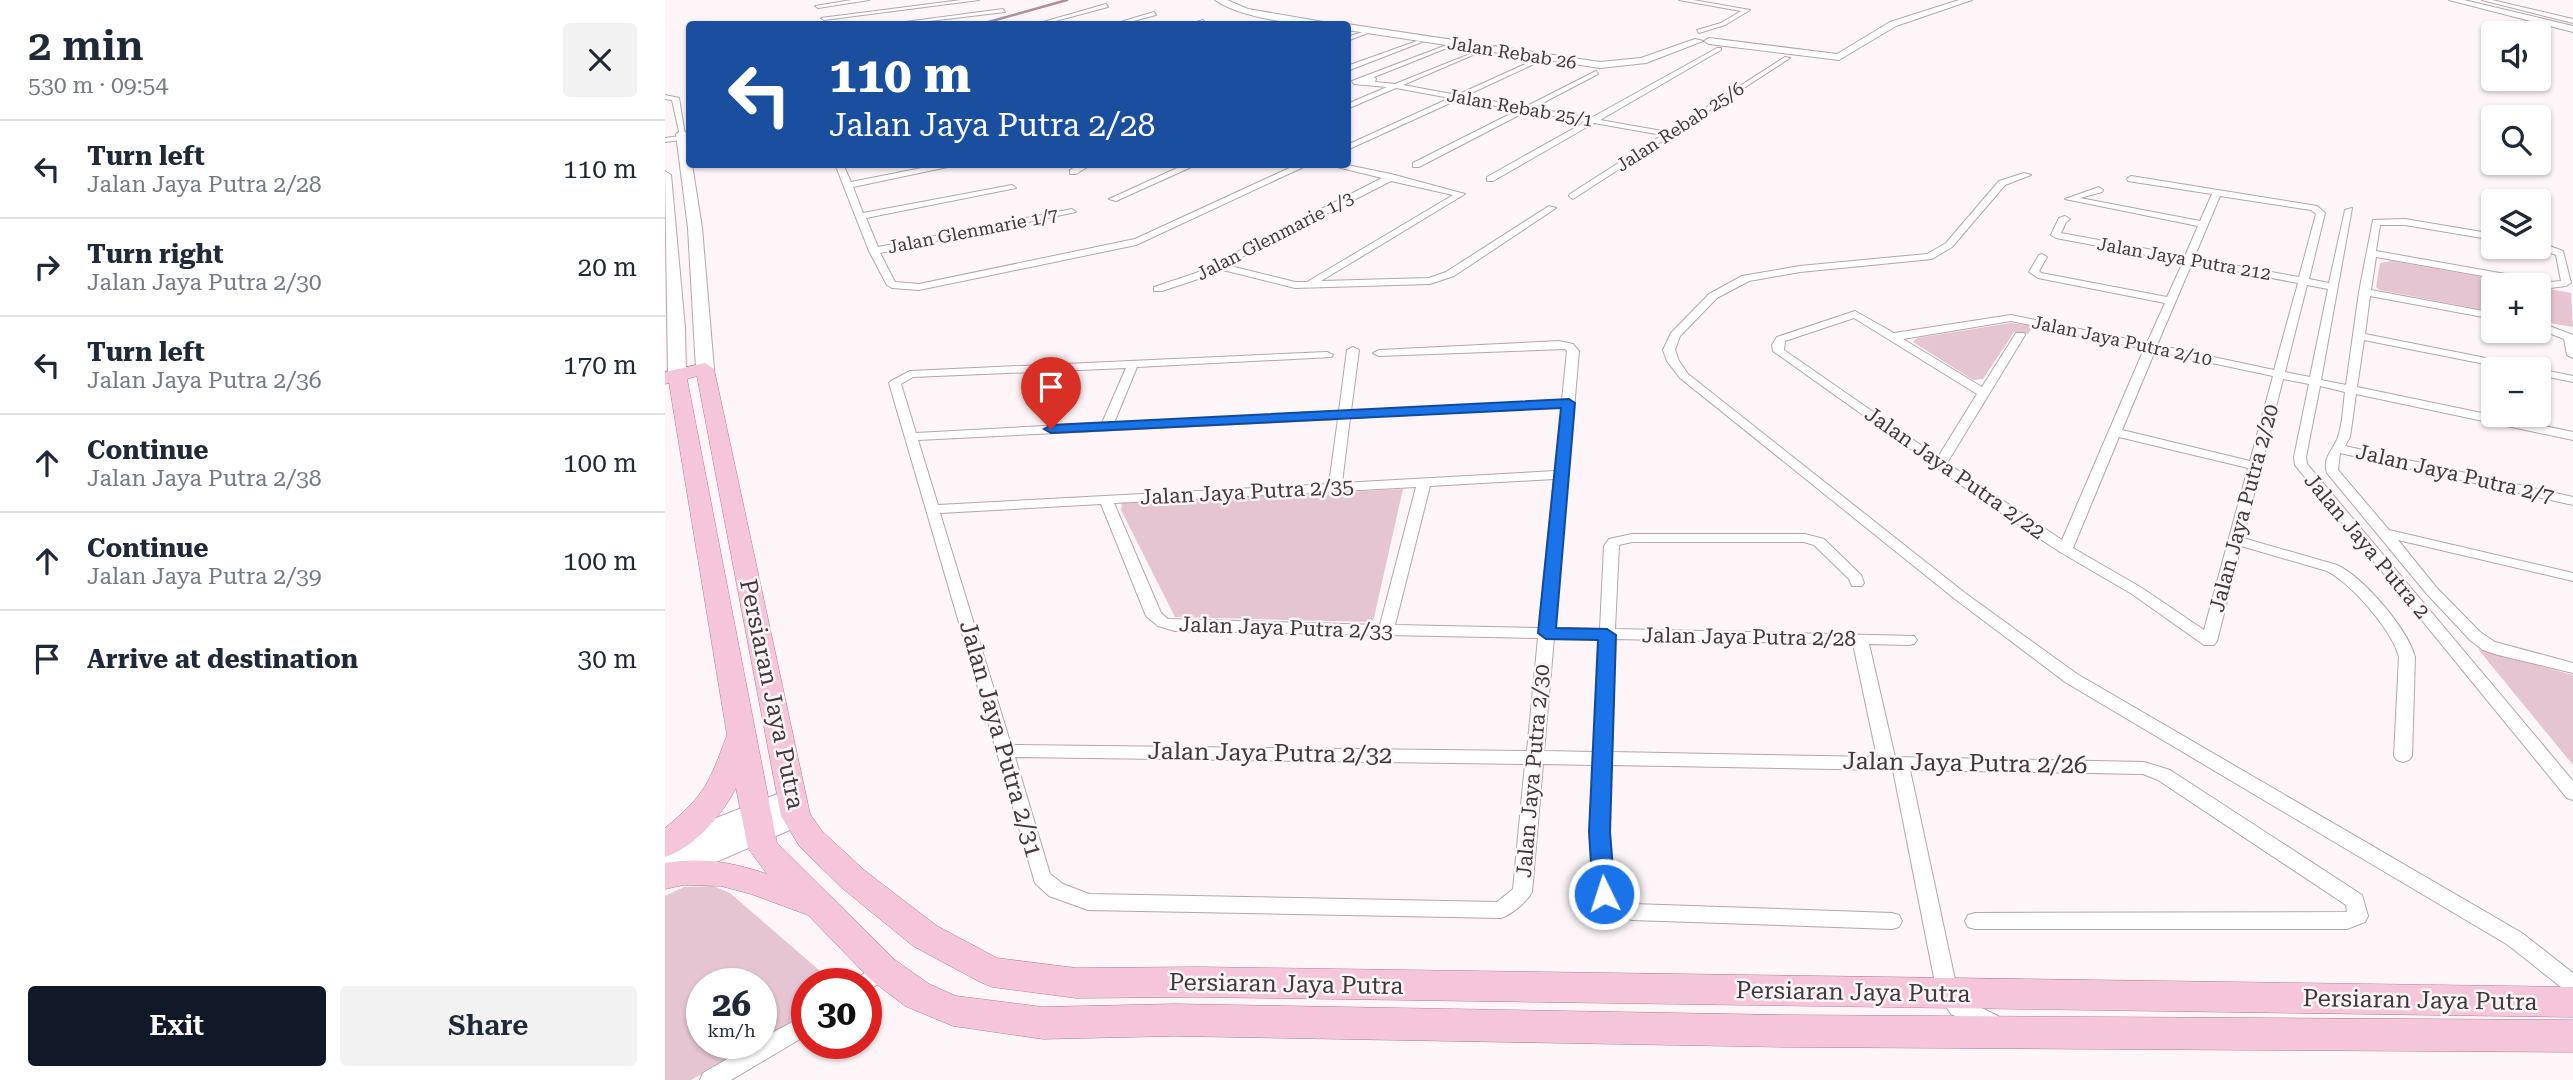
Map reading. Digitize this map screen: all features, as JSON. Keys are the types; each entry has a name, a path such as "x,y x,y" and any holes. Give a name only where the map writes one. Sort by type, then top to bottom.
{"main road":[{"path":"672,382 706,374"},
{"name":"Persiaran Jaya Putra","path":"706,374 795,807 811,839 853,879 925,936 992,972 1076,983 1196,982 2573,1002"},
{"name":"Persiaran Jaya Putra","path":"672,382 763,848 816,906 867,968"},
{"path":"722,629 756,619"},
{"path":"665,848 702,814 721,789 741,734"},
{"path":"665,874 698,870 722,872 816,906"},
{"name":"Persiaran Jaya Putra","path":"882,980 953,1011 1044,1023 1174,1020 1784,1031 2573,1036"}],"street":[{"path":"866,0 817,3 825,21 976,0"},
{"path":"1219,0 1246,11 1311,21"},
{"path":"1682,0 1747,10 1708,36"},
{"path":"1708,36 1836,53 1889,19 1949,0"},
{"path":"1708,36 1836,53 1893,24 1968,0"},
{"path":"2453,0 2573,26"},
{"path":"2464,0 2573,26"},
{"path":"2486,0 2553,17 2573,26"},
{"path":"2486,0 2494,0"},
{"path":"1050,21 1106,6"},
{"path":"931,21 1003,11"},
{"path":"1128,21 1154,14"},
{"path":"2553,17 2573,15"},
{"path":"1708,36 1723,24"},
{"name":"Jalan Rebab 26","path":"1351,28 1600,65 1642,61 1708,36"},
{"path":"1351,38 1365,33"},
{"name":"Jalan Rebab 26","path":"1675,48 1683,36 1708,36"},
{"path":"1351,68 1419,42"},
{"path":"1373,78 1454,44"},
{"path":"1490,179 1719,49"},
{"path":"1351,105 1473,52"},
{"name":"Jalan Rebab 25/6","path":"1573,196 1787,58"},
{"path":"1351,146 1534,62"},
{"path":"1416,165 1596,73"},
{"name":"Jalan Rebab 25/1","path":"1352,79 1359,84 1373,78 1395,86 1668,134"},
{"name":"Persiaran Jaya Putra","path":"665,97 675,98 686,135"},
{"path":"665,139 686,135"},
{"name":"Persiaran Jaya Putra","path":"689,168 706,374"},
{"path":"841,168 889,282 898,286 919,286 999,270 1011,271 1070,262 1142,240 1297,168"},
{"path":"848,185 937,168"},
{"path":"1073,172 1080,168"},
{"path":"1113,200 1185,168"},
{"path":"1308,285 1459,197 1459,192 1348,168"},
{"path":"2028,174 2002,183 1948,245 1929,257 1760,274 1733,283 1713,296 1675,335 1669,350 1672,361 1684,376 1774,446 1804,473 1871,523 1960,596 2071,678 2515,939 2573,985"},
{"name":"Persiaran Jaya Putra","path":"665,175 677,328 672,382"},
{"name":"Jalan Glenmarie 1/3","path":"1158,289 1217,266 1391,177"},
{"path":"2065,549 2217,192 2131,179"},
{"path":"860,216 1012,188"},
{"path":"2099,190 2069,199 2203,224"},
{"name":"Jalan Jaya Putra 2/20","path":"2209,641 2321,213 2314,208 2217,192"},
{"path":"1217,266 1286,284 1430,281 1450,274 1552,208"},
{"name":"Jalan Jaya Putra 2","path":"2349,211 2300,457 2306,472 2573,793"},
{"name":"Jalan Glenmarie 1/7","path":"874,251 1072,212"},
{"name":"Jalan Jaya Putra 212","path":"2065,219 2062,220 2056,235 2334,287"},
{"path":"2481,235 2389,220 2375,222 2343,437 2333,454 2332,470 2431,590 2475,636 2489,646 2573,668"},
{"path":"2371,254 2563,285 2566,283 2560,253 2551,250"},
{"path":"2042,257 2034,272 2038,275 2171,301"},
{"path":"2364,292 2481,314"},
{"name":"Jalan Jaya Putra 2/22","path":"1892,337 1855,314 1781,339 1777,345 1779,351 2065,549 2137,591 2209,641"},
{"name":"Jalan Jaya Putra 2/10","path":"1892,337 2011,318 2573,436"},
{"path":"2551,329 2569,337 2573,355"},
{"path":"1941,463 2020,335"},
{"path":"2358,336 2481,360"},
{"path":"1892,337 1985,394"},
{"name":"Jalan Jaya Putra 2/30","path":"1379,354 1559,344 1569,346 1573,351 1522,892 1514,902"},
{"path":"1335,487 1353,350"},
{"path":"1111,426 1133,364 1327,355"},
{"name":"Jalan Jaya Putra 2/31","path":"1133,364 910,374 895,383 1042,878 1056,890 1088,902 1501,910 1514,902"},
{"path":"2551,374 2573,379"},
{"path":"912,437 1569,403"},
{"path":"2115,432 2255,466"},
{"name":"Jalan Jaya Putra 2/7","path":"2337,448 2573,501"},
{"name":"Jalan Jaya Putra 2/35","path":"933,509 1562,475"},
{"path":"1386,630 1424,483"},
{"name":"Jalan Jaya Putra 2/33","path":"1106,500 1154,616 1163,623 1175,626 1546,633"},
{"path":"2383,533 2573,578"},
{"path":"1857,583 1856,578 1819,542 1805,538 1623,540 1611,546 1601,758 1600,832 1604,894 1615,906 1632,912 1892,921"},
{"path":"2235,540 2332,568 2355,583 2396,633 2404,645 2407,657 2403,756"},
{"name":"Jalan Jaya Putra 2/28","path":"1546,633 1909,640"},
{"path":"1860,639 1893,762 1947,993 1966,1013 2014,1032"},
{"name":"Jalan Jaya Putra 2/32","path":"1005,751 1535,757"},
{"name":"Jalan Jaya Putra 2/26","path":"1535,757 2144,768 2164,775 2355,901 2358,916 2347,921 1975,921"},
{"path":"665,848 756,823 795,807"},
{"path":"665,874 756,823"},
{"path":"711,1080 791,1033"}],"shaded area":[{"path":"2392,261 2481,277 2481,309 2380,290 2376,287 2380,263"},
{"path":"2551,289 2571,293 2573,327 2551,323"},
{"path":"2011,323 2033,326 2028,334 2014,332 1983,379 1973,380 1913,342 1917,338"},
{"path":"1403,489 1373,622 1175,617 1121,510 1122,503"},
{"path":"2478,649 2573,675 2573,765"},
{"path":"713,886 730,893 817,968 791,968 791,1025 777,1032 777,968 686,968 686,1059 729,1059 691,1080 665,1080 665,896 684,887"}],"waterway":[{"path":"992,21 1067,0"}],"route":[{"path":"1051,429 1569,403 1546,633 1607,635 1600,832 1604,894"}]}
